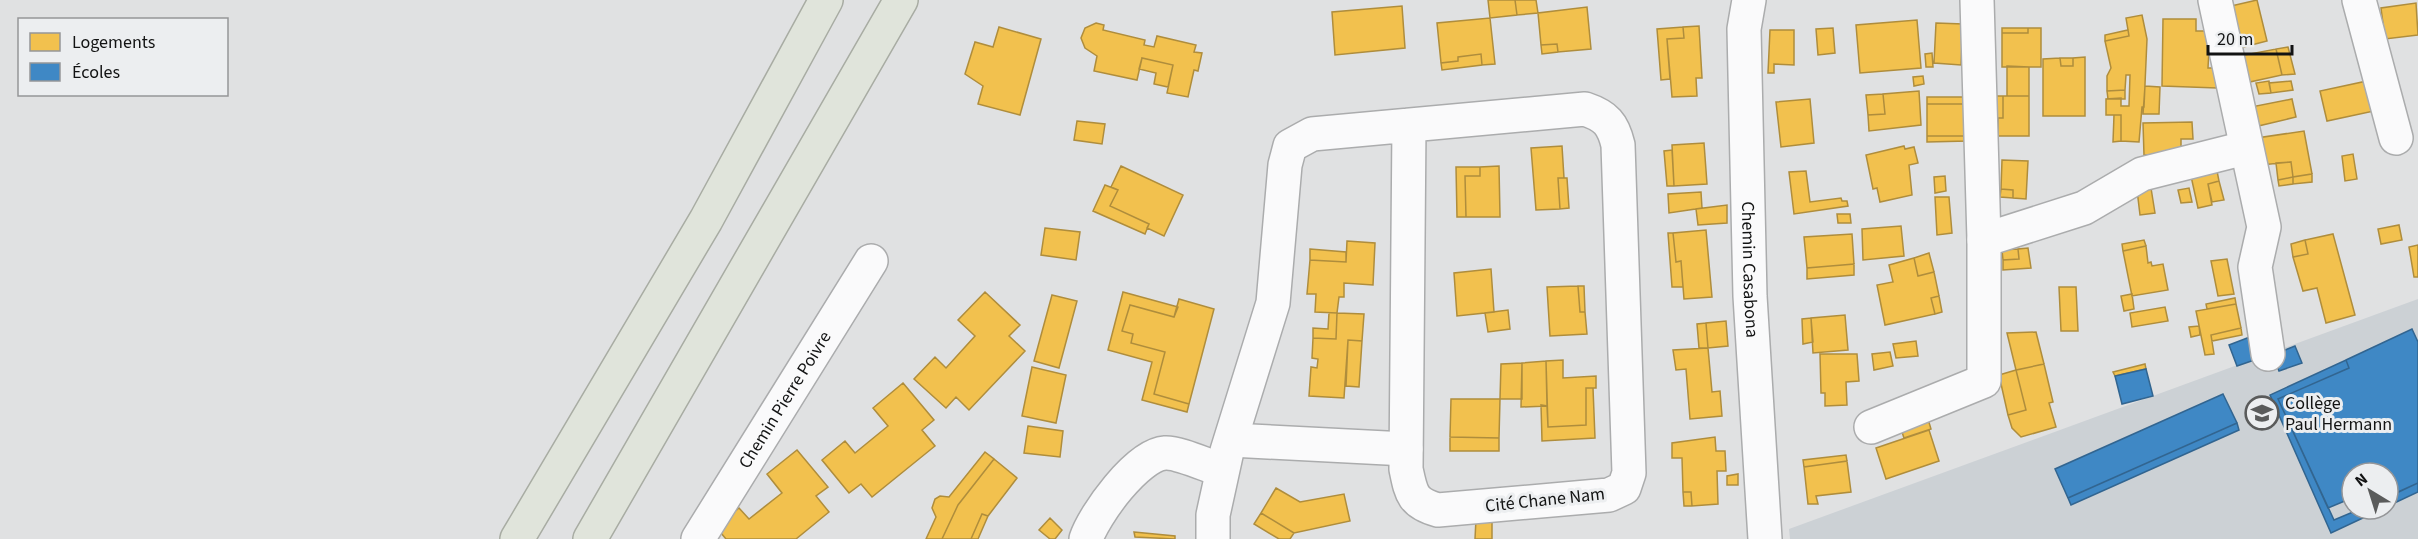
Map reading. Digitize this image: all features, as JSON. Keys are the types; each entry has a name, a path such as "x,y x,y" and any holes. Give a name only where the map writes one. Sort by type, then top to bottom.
{"highway":[{"path":"517,539 706,220 826,0"},
{"path":"590,539 901,0"}],"street":[{"name":"Chemin Casabona","path":"1749,0 1744,29 1750,296 1765,539"},
{"path":"1871,428 1984,381 1984,240 1977,0"},
{"path":"2215,0 2245,148 2264,227 2255,267 2268,354"},
{"path":"2359,0 2396,138"},
{"name":"Cité Chane Nam","path":"1213,539 1213,514 1226,455 1273,303 1285,165 1290,146 1312,134 1409,125 1585,109 1603,115 1614,128 1618,146 1629,473 1624,488 1609,495 1438,510 1421,505 1410,491 1406,468 1409,125"},
{"path":"1984,240 2084,208 2142,174 2245,148"},
{"name":"Chemin Pierre Poivre","path":"698,539 871,261"},
{"path":"1085,534 1128,476 1146,459 1165,453 1226,455 1406,449"}],"shaded area":[{"name":"Collège Paul Hermann","path":"2418,299 2418,539 1790,539 1789,529"}],"building: Logements":[{"path":"1488,0 1515,0 1517,15 1490,18"},
{"path":"1515,0 1536,0 1538,13 1517,15"},
{"path":"2257,0 2267,41 2228,51 2218,9"},
{"path":"2416,3 2418,35 2385,39 2381,8"},
{"path":"1402,6 1405,48 1335,55 1332,12"},
{"path":"1587,7 1591,49 1558,52 1557,44 1541,45 1538,13"},
{"path":"2142,15 2147,39 2144,107 2142,107 2139,142 2121,141 2121,115 2106,115 2106,99 2121,98 2121,106 2129,106 2130,75 2126,75 2125,90 2107,91 2107,76 2111,68 2105,41 2129,36 2126,18"},
{"path":"1490,18 1495,64 1482,65 1481,54 1458,57 1458,61 1441,63 1437,23"},
{"path":"2163,19 2196,19 2196,31 2210,31 2208,68 2216,68 2217,88 2162,86"},
{"path":"1917,20 1921,68 1860,73 1856,25"},
{"path":"1096,23 1104,25 1103,30 1145,40 1144,45 1154,47 1157,36 1196,45 1194,52 1202,53 1198,71 1194,70 1188,97 1167,93 1173,65 1142,58 1137,80 1094,71 1097,56 1085,48 1081,38 1085,28"},
{"path":"1936,23 1963,24 1961,65 1934,63"},
{"path":"1699,26 1702,78 1696,78 1697,96 1672,97 1667,39 1684,38 1683,27"},
{"path":"999,27 1041,39 1020,115 978,104 983,86 965,74 975,42 993,47"},
{"path":"1683,27 1684,38 1667,39 1670,79 1661,80 1657,29"},
{"path":"1833,28 1835,53 1818,55 1816,29"},
{"path":"2002,28 2028,28 2028,33 2002,33"},
{"path":"2028,28 2041,28 2041,67 2002,67 2002,33 2028,33"},
{"path":"1770,30 1794,30 1794,65 1774,64 1774,73 1768,73"},
{"path":"2128,30 2129,36 2105,41 2105,35"},
{"path":"1557,44 1558,52 1542,54 1541,45"},
{"path":"2288,47 2295,74 2282,75 2276,49"},
{"path":"2276,49 2282,75 2245,83 2239,56"},
{"path":"1932,53 1933,67 1926,67 1925,54"},
{"path":"1481,54 1482,65 1442,70 1441,63 1458,61 1458,57"},
{"path":"2085,57 2085,116 2043,116 2043,59 2060,58 2061,66 2073,66 2073,58"},
{"path":"1142,58 1173,65 1168,87 1154,84 1156,73 1139,69"},
{"path":"2060,58 2073,58 2073,66 2061,66"},
{"path":"2007,66 2029,67 2029,96 2007,96"},
{"path":"1923,76 1924,84 1914,86 1913,77"},
{"path":"2269,81 2271,93 2259,94 2256,83"},
{"path":"2291,81 2293,90 2271,93 2269,83"},
{"path":"2367,81 2374,111 2327,121 2320,91"},
{"path":"2145,86 2160,87 2159,114 2143,114"},
{"path":"2125,90 2125,99 2108,99 2107,91"},
{"path":"1919,91 1921,125 1869,131 1868,115 1885,114 1883,94"},
{"path":"1883,94 1885,114 1868,115 1866,95"},
{"path":"1991,96 2003,96 2003,118 1998,118 1998,136 1991,137"},
{"path":"2003,96 2029,96 2029,136 1998,136 1998,118 2003,118"},
{"path":"1927,97 1963,97 1964,104 1927,104"},
{"path":"1810,99 1814,143 1781,147 1776,102"},
{"path":"2292,99 2296,117 2254,127 2251,107"},
{"path":"1927,104 1964,104 1968,136 1927,136"},
{"path":"2114,115 2121,115 2121,141 2113,142"},
{"path":"1077,121 1105,124 1102,144 1074,140"},
{"path":"2192,122 2193,139 2181,139 2181,155 2144,155 2143,123"},
{"path":"2304,131 2312,174 2293,177 2291,162 2261,165 2257,138"},
{"path":"1927,136 1968,136 1968,141 1927,142"},
{"path":"1704,143 1707,184 1674,186 1672,145"},
{"path":"1562,146 1564,178 1558,178 1560,209 1536,210 1531,148"},
{"path":"1904,146 1905,149 1914,147 1918,163 1909,165 1912,195 1880,202 1877,188 1873,189 1866,155"},
{"path":"1672,150 1674,186 1667,186 1664,151"},
{"path":"2353,154 2357,179 2345,181 2342,156"},
{"path":"2002,160 2028,161 2026,199 2013,198 2013,190 2001,189"},
{"path":"2215,161 2219,181 2208,184 2212,205 2198,208 2189,167"},
{"path":"2291,162 2293,177 2278,180 2276,163"},
{"path":"1121,166 1183,195 1164,236 1147,228 1149,224 1110,206 1118,190 1111,187"},
{"path":"1499,166 1500,217 1466,217 1465,176 1480,176 1480,167"},
{"path":"1456,167 1480,167 1480,176 1465,176 1466,217 1457,217"},
{"path":"1806,171 1810,202 1841,198 1842,201 1847,201 1848,206 1794,214 1789,172"},
{"path":"2312,174 2312,182 2293,184 2293,177"},
{"path":"1945,176 1946,191 1935,193 1934,177"},
{"path":"2293,177 2293,184 2279,186 2278,180"},
{"path":"1558,178 1567,178 1569,208 1560,209"},
{"path":"2219,181 2224,200 2212,202 2208,184"},
{"path":"1105,185 1118,190 1110,206 1149,224 1145,234 1093,211"},
{"path":"2151,188 2155,213 2140,215 2137,190"},
{"path":"2189,188 2192,202 2181,203 2178,190"},
{"path":"2001,189 2013,190 2013,198 2000,197"},
{"path":"1701,192 1702,208 1669,213 1668,194"},
{"path":"1935,197 1949,197 1952,233 1937,235"},
{"path":"1727,205 1727,223 1698,225 1696,209"},
{"path":"1837,214 1850,214 1851,223 1838,223"},
{"path":"2399,225 2402,240 2381,244 2378,229"},
{"path":"1901,226 1904,256 1863,260 1862,229"},
{"path":"1045,228 1080,232 1076,260 1041,255"},
{"path":"1706,230 1712,297 1684,299 1681,261 1676,262 1673,233"},
{"path":"1668,233 1673,233 1676,262 1681,261 1683,287 1672,287"},
{"path":"1852,234 1854,264 1807,268 1804,237"},
{"path":"2333,234 2355,315 2326,323 2317,288 2303,291 2293,257 2308,254 2305,240"},
{"path":"2144,240 2146,246 2123,251 2122,244"},
{"path":"2305,240 2308,254 2293,257 2291,244"},
{"path":"1347,241 1375,243 1373,285 1344,283 1344,297 1339,297 1337,313 1315,312 1316,294 1307,294 1310,260 1346,262"},
{"path":"2418,245 2418,277 2414,277 2409,247"},
{"path":"2146,246 2148,263 2151,262 2152,266 2163,264 2168,290 2132,296 2123,251"},
{"path":"2028,248 2031,268 2003,270 2003,260 2019,259 2018,249"},
{"path":"1310,249 1346,252 1346,262 1310,260"},
{"path":"2018,249 2019,259 2003,260 2002,250"},
{"path":"1929,253 1934,272 1918,276 1914,258"},
{"path":"1914,258 1918,276 1934,272 1939,296 1931,298 1935,314 1885,325 1877,285 1893,282 1889,265"},
{"path":"2227,259 2234,294 2218,296 2211,261"},
{"path":"1854,264 1854,275 1807,279 1807,268"},
{"path":"1491,269 1494,312 1457,316 1454,273"},
{"path":"1578,286 1580,312 1585,312 1587,334 1550,336 1547,287"},
{"path":"1578,286 1584,286 1585,312 1580,312"},
{"path":"2059,287 2076,287 2078,331 2061,331"},
{"path":"985,292 1020,325 1009,336 1025,351 969,410 956,397 946,408 914,379 935,357 946,368 975,336 958,320"},
{"path":"1123,292 1178,307 1174,317 1130,305 1122,331 1133,334 1131,343 1165,352 1154,394 1189,404 1187,412 1142,400 1152,362 1108,350"},
{"path":"2132,294 2134,309 2124,311 2121,296"},
{"path":"1052,295 1077,301 1059,368 1034,361"},
{"path":"1939,296 1942,312 1935,314 1931,298"},
{"path":"2235,298 2236,304 2207,309 2206,304"},
{"path":"1179,299 1214,309 1189,404 1154,394 1165,352 1131,343 1133,334 1122,331 1130,305 1174,317"},
{"path":"2236,304 2241,328 2211,335 2214,354 2205,355 2196,311"},
{"path":"2165,307 2168,321 2132,327 2130,313"},
{"path":"1508,310 1510,329 1488,332 1485,313"},
{"path":"1329,313 1337,313 1336,339 1313,338 1313,328 1328,329"},
{"path":"1337,313 1364,314 1362,341 1348,340 1344,398 1309,396 1311,367 1317,368 1318,359 1312,358 1313,338 1336,339"},
{"path":"1845,315 1848,350 1813,353 1811,318"},
{"path":"1811,318 1813,342 1803,344 1802,319"},
{"path":"1726,321 1728,346 1708,348 1706,323"},
{"path":"1706,323 1708,348 1699,348 1697,324"},
{"path":"2199,326 2200,335 2191,337 2189,327"},
{"path":"2241,328 2242,335 2212,341 2211,335"},
{"path":"2036,332 2044,364 2016,370 2007,333"},
{"path":"1348,340 1362,341 1359,387 1346,386"},
{"path":"1916,341 1918,356 1896,358 1893,344"},
{"path":"1708,348 1712,392 1720,391 1722,416 1690,419 1686,369 1676,370 1673,350"},
{"path":"1890,352 1893,366 1874,370 1872,354"},
{"path":"1820,354 1857,354 1859,381 1846,382 1847,405 1825,406 1825,393 1821,393"},
{"path":"1563,360 1563,378 1596,376 1596,388 1586,388 1586,425 1548,427 1546,361"},
{"path":"1546,361 1547,406 1521,407 1522,363"},
{"path":"1522,363 1522,399 1500,399 1501,364"},
{"path":"2044,364 2053,402 2049,403 2056,427 2021,437 2012,428 2008,415 2026,410 2016,370"},
{"path":"2145,364 2146,369 2115,376 2113,372"},
{"path":"1032,367 1066,375 1056,423 1022,416"},
{"path":"2016,370 2026,410 2008,415 1999,375"},
{"path":"903,383 934,420 922,430 935,446 872,497 861,484 849,493 822,460 845,441 855,453 888,426 873,408"},
{"path":"1586,388 1593,388 1595,438 1542,441 1541,405 1547,406 1548,427 1586,425"},
{"path":"1451,399 1500,399 1499,438 1450,437"},
{"path":"1928,419 1931,429 1904,438 1901,429"},
{"path":"1028,426 1063,431 1060,457 1024,453"},
{"path":"1929,430 1939,461 1886,479 1876,448"},
{"path":"1450,437 1499,438 1499,451 1450,451"},
{"path":"1715,437 1716,451 1725,451 1726,471 1717,471 1718,504 1692,506 1691,492 1683,492 1682,458 1672,458 1672,443"},
{"path":"797,450 828,487 816,496 829,512 796,539 726,539 716,527 739,508 749,519 782,493 767,474"},
{"path":"985,452 994,459 958,505 942,539 926,539 936,517 932,508 935,499 940,496 949,497"},
{"path":"1846,455 1847,461 1804,467 1803,460"},
{"path":"994,459 1017,478 988,516 982,514 971,539 942,539 958,505"},
{"path":"1847,461 1851,492 1816,496 1818,504 1808,504 1804,467"},
{"path":"1738,474 1738,485 1727,485 1727,476"},
{"path":"1276,488 1300,502 1344,494 1350,521 1294,533 1261,513"},
{"path":"1683,492 1691,492 1692,506 1684,506"},
{"path":"1261,513 1294,533 1290,539 1279,539 1254,524"},
{"path":"982,514 988,516 978,539 971,539"},
{"path":"1492,517 1492,539 1475,539 1476,519"},
{"path":"1050,518 1062,530 1055,539 1050,539 1039,530"},
{"path":"1134,532 1175,536 1175,539 1135,537"}],"building: Écoles":[{"path":"2412,329 2418,342 2418,483 2400,491 2400,461 2340,461 2340,503 2328,508 2278,399 2349,368 2346,360"},
{"path":"2255,335 2263,357 2237,366 2229,345"},
{"path":"2295,346 2302,363 2279,371 2273,355"},
{"path":"2346,360 2349,368 2278,399 2334,520 2340,517 2340,521 2356,521 2331,533 2270,395"},
{"path":"2146,369 2153,396 2122,404 2115,376"},
{"path":"2223,394 2237,423 2068,498 2055,469"},
{"path":"2237,423 2239,430 2071,505 2068,498"},
{"path":"2418,483 2418,492 2400,500 2400,491"}],"place":[{"name":"Collège Paul Hermann","path":"2262,413"}]}
